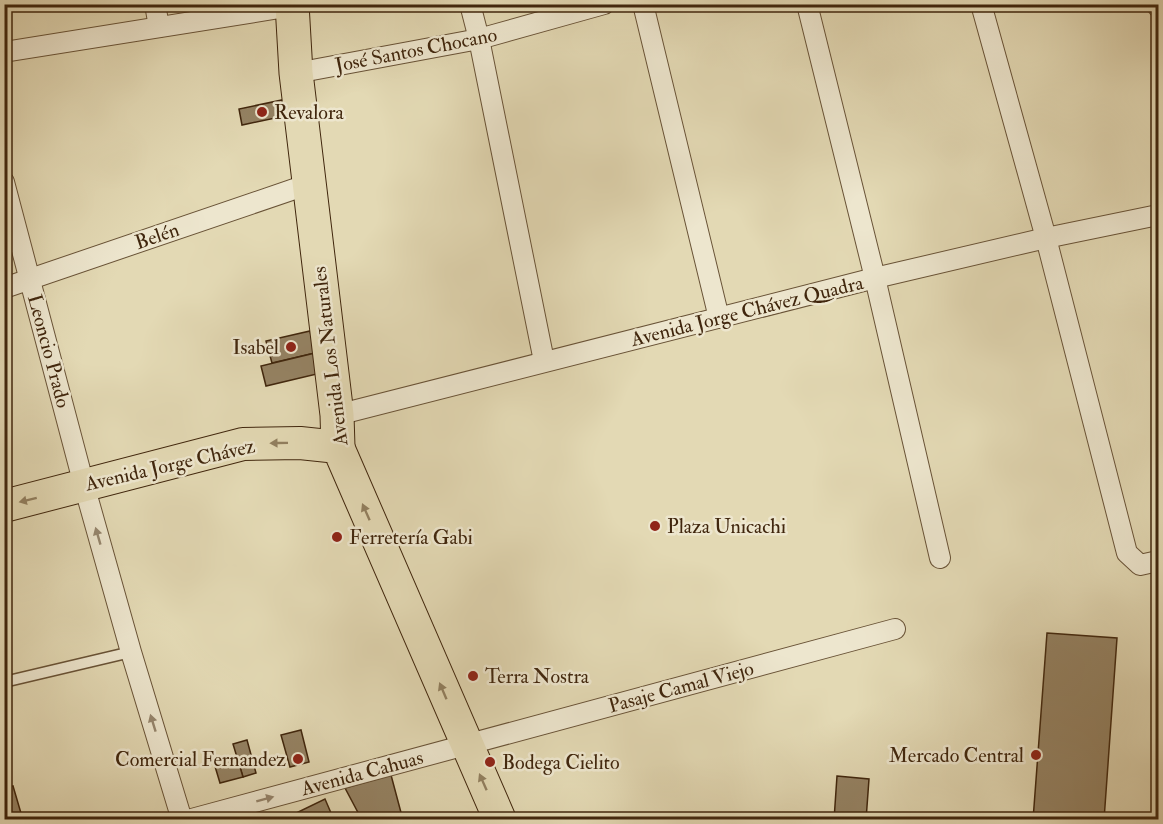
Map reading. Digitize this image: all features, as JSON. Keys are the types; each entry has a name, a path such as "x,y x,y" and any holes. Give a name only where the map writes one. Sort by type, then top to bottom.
{"highway":[{"name":"Avenida Los Naturales","path":"292,5 296,74 337,415 338,447"}],"main road":[{"name":"Avenida Jorge Chávez","path":"4,506 243,444 300,443 338,447"},
{"name":"Avenida Los Naturales","path":"338,447 500,819"}],"street":[{"path":"155,4 159,27"},
{"path":"470,4 544,361"},
{"name":"José Santos Chocano","path":"296,74 479,39 604,4"},
{"path":"643,4 719,318"},
{"path":"807,4 875,278 940,558"},
{"path":"981,4 1046,238 1127,553 1140,564 1158,561"},
{"path":"4,52 292,5"},
{"name":"Leoncio Prado","path":"4,182 84,485 131,652 182,819"},
{"name":"Belén","path":"4,288 309,184"},
{"name":"Avenida Jorge Chávez Quadra","path":"337,415 875,278 1046,238 1158,215"},
{"name":"Pasaje Camal Viejo","path":"466,745 896,628"},
{"name":"Avenida Cahuas","path":"188,819 466,745"}],"lane":[{"path":"4,682 131,652"}],"building":[{"name":"Revalora","path":"282,100 285,116 242,125 239,109"},
{"name":"Isabel","path":"310,331 315,353 272,363 266,341"},
{"path":"315,353 321,373 266,386 261,366"},
{"path":"1047,633 1117,638 1104,820 1033,820"},
{"path":"301,730 309,762 290,767 281,735"},
{"path":"247,740 256,773 243,777 233,744"},
{"path":"237,757 243,777 220,783 214,763"},
{"path":"391,775 403,820 362,820 345,788"},
{"path":"837,776 869,779 866,820 834,820"},
{"path":"13,786 23,820 4,820 4,788"},
{"path":"325,799 334,820 298,820 294,814"}],"place":[{"name":"Revalora","path":"262,112"},
{"name":"Isabel","path":"291,347"},
{"name":"Plaza Unicachi","path":"655,526"},
{"name":"Ferretería Gabi","path":"337,537"},
{"name":"Terra Nostra","path":"473,676"},
{"name":"Mercado Central","path":"1036,755"},
{"name":"Comercial Fernandez","path":"298,759"},
{"name":"Bodega Cielito","path":"490,762"}]}
